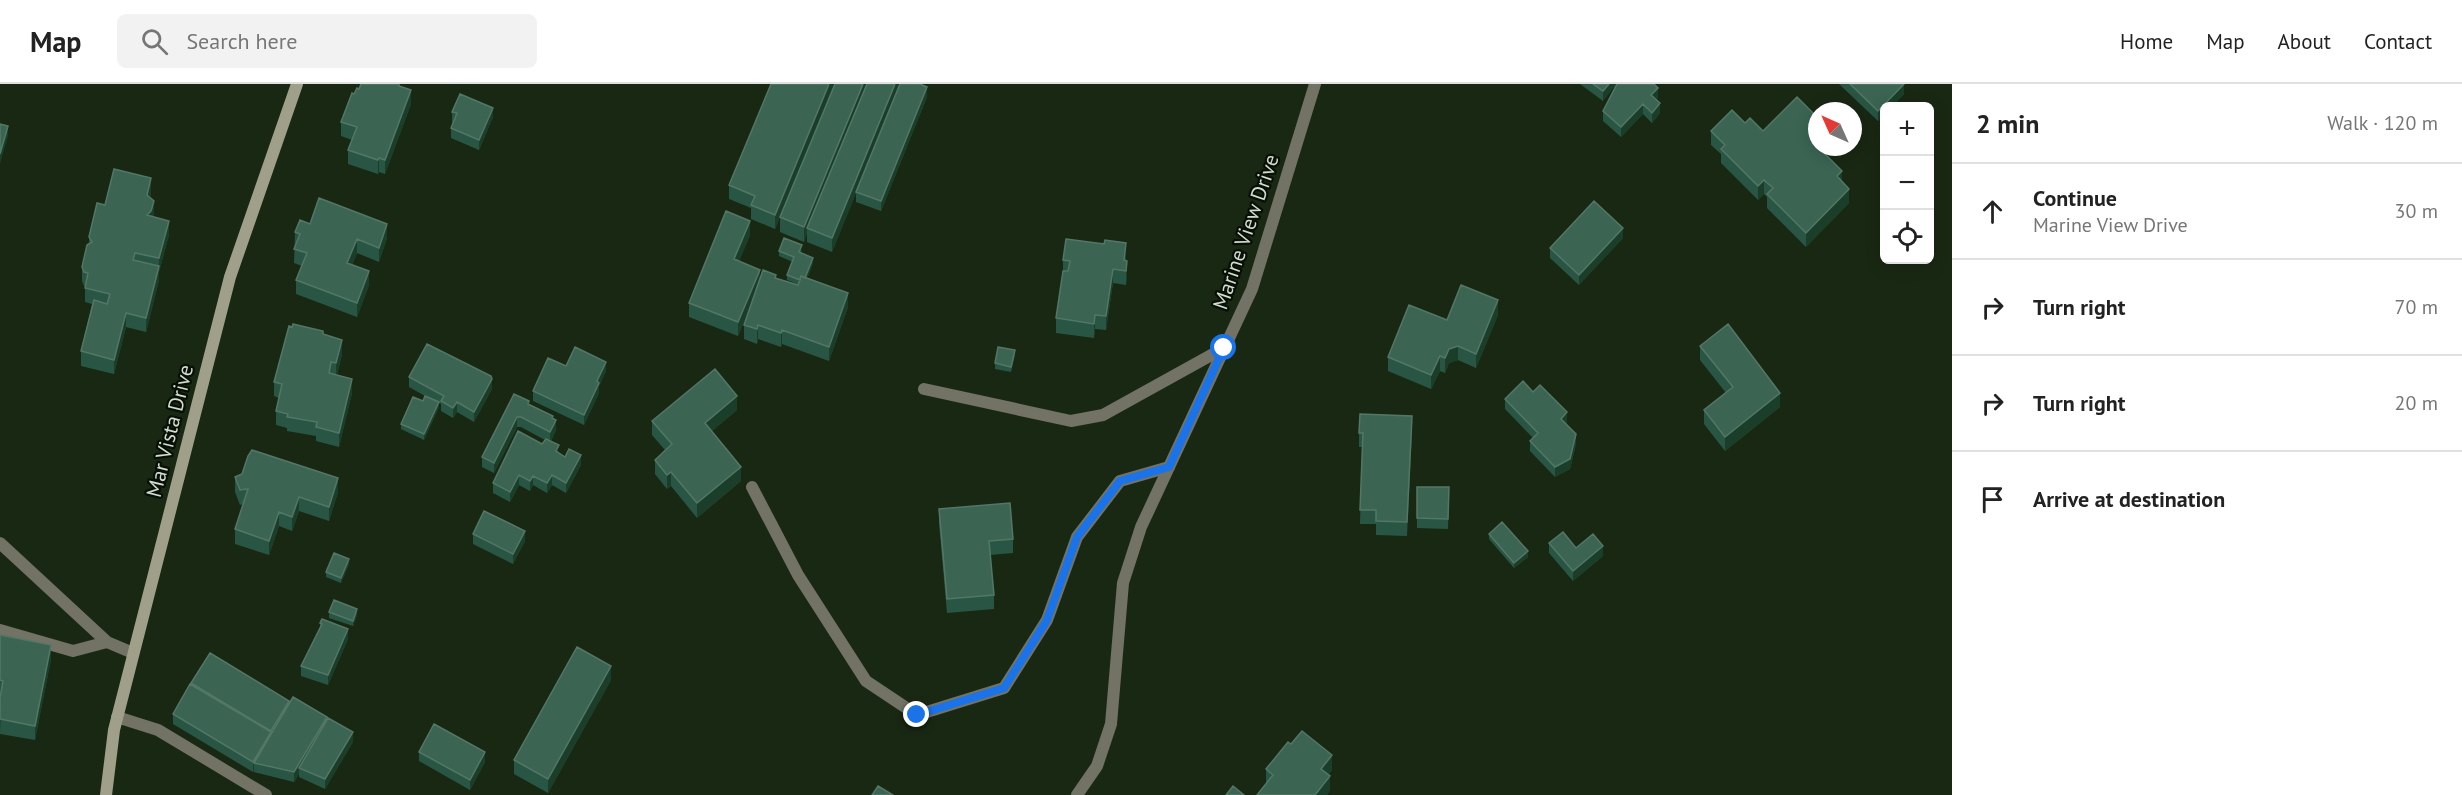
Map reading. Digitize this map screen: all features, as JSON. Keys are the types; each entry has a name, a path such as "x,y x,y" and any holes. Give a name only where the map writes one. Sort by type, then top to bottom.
{"street":[{"name":"Mar Vista Drive","path":"106,795 117,717 230,277 297,84"},
{"name":"Marine View Drive","path":"1077,795 1097,766 1111,724 1123,583 1141,527 1252,289 1315,84"},
{"path":"924,389 1071,421 1103,415 1224,348"},
{"path":"752,487 798,575 866,681 917,715 1004,688 1047,620 1077,537 1120,481 1169,467"},
{"path":"0,543 107,642 134,653"},
{"path":"0,630 74,651 107,642"},
{"path":"117,717 158,730 267,795"}],"building":[{"path":"361,84 399,84 411,90 385,160 379,158 378,160 348,150 357,127 341,122 352,93 354,94 357,88 359,89"},
{"path":"771,84 829,84 775,215 751,205 755,196 729,185"},
{"path":"835,84 863,84 804,227 780,217"},
{"path":"867,84 895,84 832,238 807,228"},
{"path":"900,84 920,84 927,87 881,201 856,192"},
{"path":"1593,84 1609,84 1603,91"},
{"path":"1617,84 1654,84 1658,88 1651,95 1660,103 1652,113 1643,104 1621,127 1603,111"},
{"path":"1850,84 1904,84 1887,102 1880,102 1878,111"},
{"path":"460,94 493,108 479,140 451,128 457,113 452,112"},
{"path":"1797,97 1808,108 1808,156 1827,156 1842,171 1837,176 1849,189 1806,233 1767,194 1773,188 1764,180 1758,186 1721,149 1725,145 1711,131 1732,110 1745,123 1750,118 1763,131"},
{"path":"0,124 8,126 0,154"},
{"path":"114,169 151,178 147,195 154,201 147,215 169,221 159,258 135,253 133,260 159,266 146,318 126,313 114,360 81,351 94,300 107,304 110,294 85,288 88,273 84,272 82,267 87,245 92,242 89,237 97,203 105,205"},
{"path":"319,198 387,224 379,248 357,239 347,263 369,271 357,303 296,280 307,253 294,249 300,234 295,232 300,220 310,224"},
{"path":"1594,201 1623,228 1579,275 1550,248"},
{"path":"726,211 750,221 734,259 760,270 738,322 689,303"},
{"path":"784,238 802,245 799,252 813,258 805,278 801,276 800,280 787,275 794,257 779,251"},
{"path":"1066,239 1104,244 1105,240 1126,243 1124,260 1127,261 1126,271 1113,269 1106,316 1095,315 1094,324 1056,318 1063,271 1068,271 1070,261 1063,260"},
{"path":"763,270 776,275 775,278 798,285 801,276 848,293 829,347 782,330 781,333 758,325 757,329 744,325"},
{"path":"1461,285 1498,300 1476,354 1458,346 1449,349 1445,358 1440,356 1431,375 1388,357 1409,305 1447,320"},
{"path":"293,324 323,331 323,334 342,340 336,363 331,362 329,373 352,379 339,433 316,427 317,422 287,417 288,414 276,411 282,384 274,382 289,326 292,327"},
{"path":"1728,324 1780,393 1725,437 1704,410 1733,387 1700,346"},
{"path":"427,344 491,376 492,379 474,412 457,402 453,408 441,401 444,396 409,377"},
{"path":"575,347 606,362 584,415 533,391 548,358 566,366"},
{"path":"998,347 1015,350 1011,367 995,363"},
{"path":"715,369 737,396 705,423 741,467 697,503 671,472 667,475 655,460 672,444 652,421"},
{"path":"1523,381 1533,392 1540,385 1567,412 1561,419 1576,434 1570,459 1555,467 1530,441 1538,433 1505,399"},
{"path":"514,394 529,401 528,404 553,416 552,418 556,420 550,432 517,417 494,463 482,457"},
{"path":"425,396 439,402 424,434 401,424 413,397 423,401"},
{"path":"1360,414 1412,416 1407,522 1376,521 1376,510 1360,510 1363,433 1359,433"},
{"path":"518,431 542,444 546,439 559,445 556,451 565,457 569,449 581,455 566,483 552,475 547,483 533,476 530,481 519,475 510,492 493,483"},
{"path":"252,450 338,478 329,507 299,497 292,517 279,512 269,541 235,529 248,489 240,490 235,477 242,474"},
{"path":"1417,487 1449,487 1448,519 1417,518"},
{"path":"1010,503 1013,539 989,541 994,595 947,599 939,509"},
{"path":"484,511 525,531 513,554 473,534"},
{"path":"1502,522 1528,551 1514,563 1489,534"},
{"path":"1563,532 1576,548 1593,534 1603,546 1573,571 1549,543"},
{"path":"334,553 349,559 341,578 326,572"},
{"path":"334,600 357,609 353,621 329,612"},
{"path":"322,619 348,629 328,675 301,666 322,624 320,623"},
{"path":"0,635 51,645 35,726 0,719 3,681 0,680"},
{"path":"577,647 611,666 548,779 514,760"},
{"path":"210,653 289,701 271,731 191,683"},
{"path":"190,684 271,732 253,762 173,714"},
{"path":"293,697 327,717 294,772 254,763"},
{"path":"328,718 353,732 325,779 299,768"},
{"path":"434,724 485,752 470,780 419,752"},
{"path":"1302,731 1332,755 1321,769 1330,776 1315,795 1257,795 1273,775 1266,769 1288,742 1291,744"},
{"path":"878,786 893,795 872,795"},
{"path":"1233,786 1244,795 1226,795"}],"route":[{"path":"917,715 1004,688 1047,620 1077,537 1120,481 1169,467 1224,348"}]}
